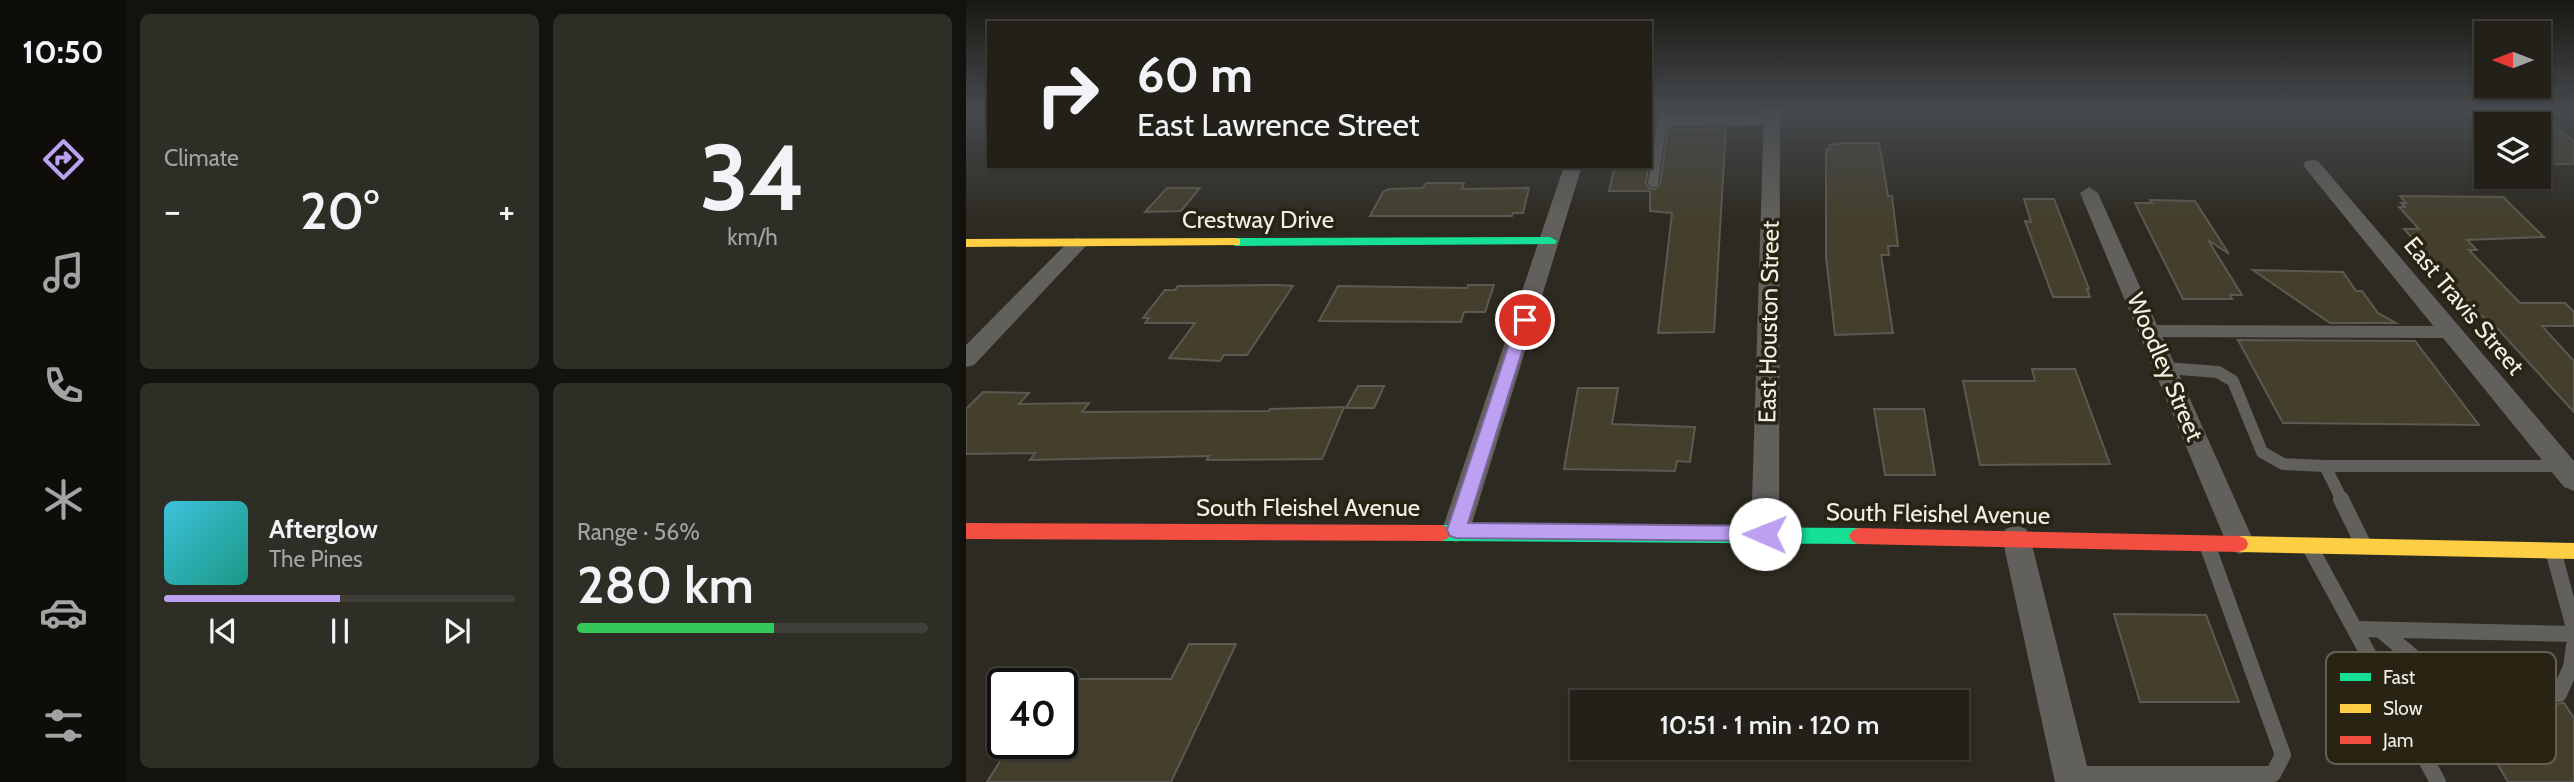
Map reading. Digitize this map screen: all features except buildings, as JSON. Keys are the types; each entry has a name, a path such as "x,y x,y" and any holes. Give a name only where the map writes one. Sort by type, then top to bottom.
{"street":[{"name":"East Houston Street","path":"1765,534 1771,146"},
{"name":"East Travis Street","path":"2312,165 2568,473"},
{"path":"1456,530 1572,168"},
{"name":"Woodley Street","path":"2089,193 2241,542"},
{"name":"Crestway Drive","path":"966,243 1550,241"},
{"path":"966,359 1077,244"},
{"name":"South Fleishel Avenue","path":"966,531 1456,530 2016,537 2574,551"},
{"path":"2016,537 2072,778"}],"lane":[{"path":"1653,182 1658,146"},
{"path":"2150,331 2451,332"},
{"path":"2166,368 2218,372 2233,382 2262,452 2283,464 2568,473"},
{"path":"2325,466 2363,546"},
{"path":"2072,778 2273,774 2283,755 2206,541"},
{"path":"2309,544 2369,652"},
{"path":"2553,551 2574,628"},
{"path":"2357,629 2574,634"},
{"path":"2382,631 2407,652"},
{"path":"2559,694 2571,667 2574,646"},
{"path":"2428,764 2438,782"}],"traffic: fast":[{"path":"1235,242 1550,241"},
{"path":"1442,533 1858,536"}],"traffic: slow":[{"path":"966,243 1235,242"},
{"path":"2239,544 2574,551"}],"traffic: jam":[{"path":"966,531 1442,533"},
{"path":"1858,536 2239,544"}],"route":[{"path":"1525,320 1456,530 1765,534"}]}
